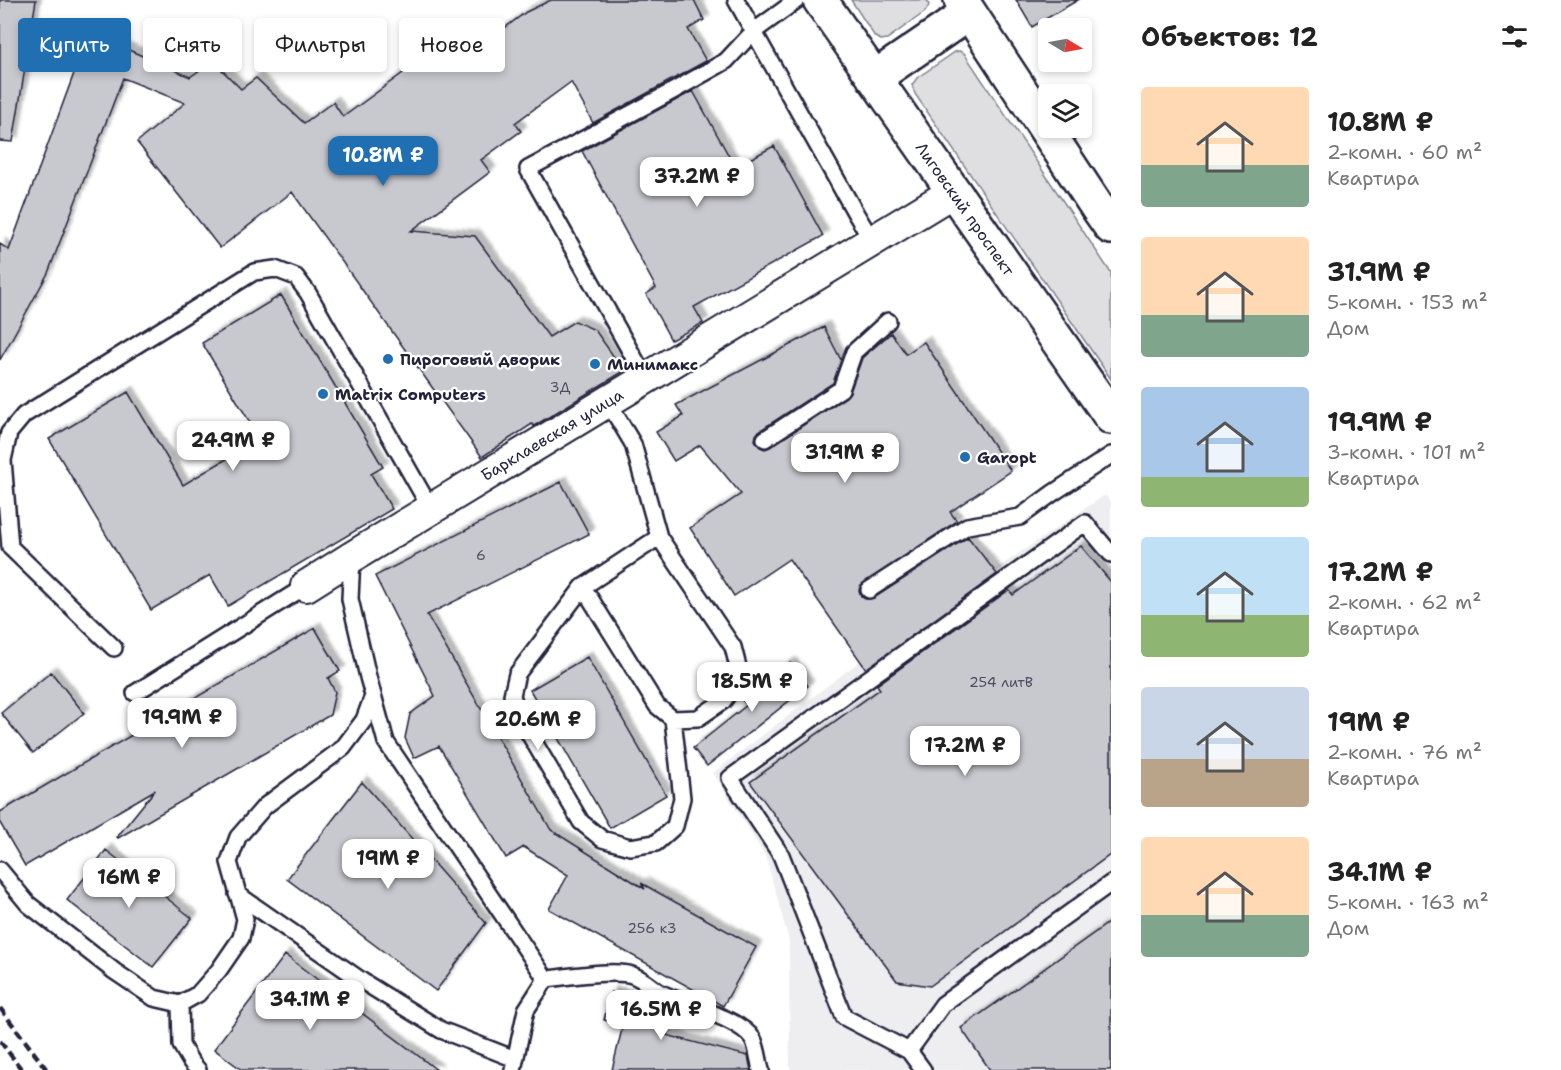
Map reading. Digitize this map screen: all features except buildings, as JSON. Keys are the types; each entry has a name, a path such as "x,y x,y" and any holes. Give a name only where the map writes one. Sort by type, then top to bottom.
{"main road":[{"name":"Лиговский проспект","path":"820,0 1111,417"},
{"path":"874,78 965,7 1111,227"}],"street":[{"name":"Барклаевская улица","path":"306,586 953,192"}],"lane":[{"path":"736,0 873,242"},
{"path":"646,379 528,169 673,92 726,61 753,32 797,0"},
{"path":"114,648 10,547 3,460 9,433 24,415 254,272 275,269 296,277 308,293 431,509"},
{"path":"765,439 841,389 854,352 888,321"},
{"path":"584,587 657,706 673,718 698,718 723,701 734,686 738,668 733,647 659,537 633,444 608,402"},
{"path":"869,590 967,525 1020,517 1111,455"},
{"path":"923,1070 909,1050 844,1017 781,855 730,778 1085,523 1111,554"},
{"path":"659,537 584,587 517,674 512,695 517,712 581,822 602,839 630,847 656,843 675,826 682,798 673,718"},
{"path":"352,556 350,599 386,742 546,979"},
{"path":"135,693 306,586"},
{"path":"0,870 28,904 114,971 154,998 180,1004 198,994 219,970 241,938 245,919 229,862 238,837 265,806 343,748 364,720 373,696"},
{"path":"909,1050 943,1004 1111,883"},
{"path":"237,894 362,981 441,1030 514,1064 526,1010 546,979"},
{"path":"546,979 612,972 633,975 659,992 714,1014 741,1028 753,1039 761,1070"},
{"path":"180,1004 181,1045 198,1070"}],"shaded area":[{"path":"851,0 927,0 929,5 925,12 887,39 881,40 875,37"},
{"path":"959,51 964,53 1111,273 1111,379 915,94 912,85 917,78"},
{"path":"1105,495 1111,502 1111,1070 790,1070 789,941 766,857 713,773 860,661"}],"railway":[{"path":"0,1008 47,1070"},
{"path":"0,1041 22,1070"}],"place":[{"name":"Пироговый дворик","path":"388,359"},
{"name":"Минимакс","path":"595,364"},
{"name":"Matrix Computers","path":"323,394"},
{"name":"Garopt","path":"965,457"}]}
